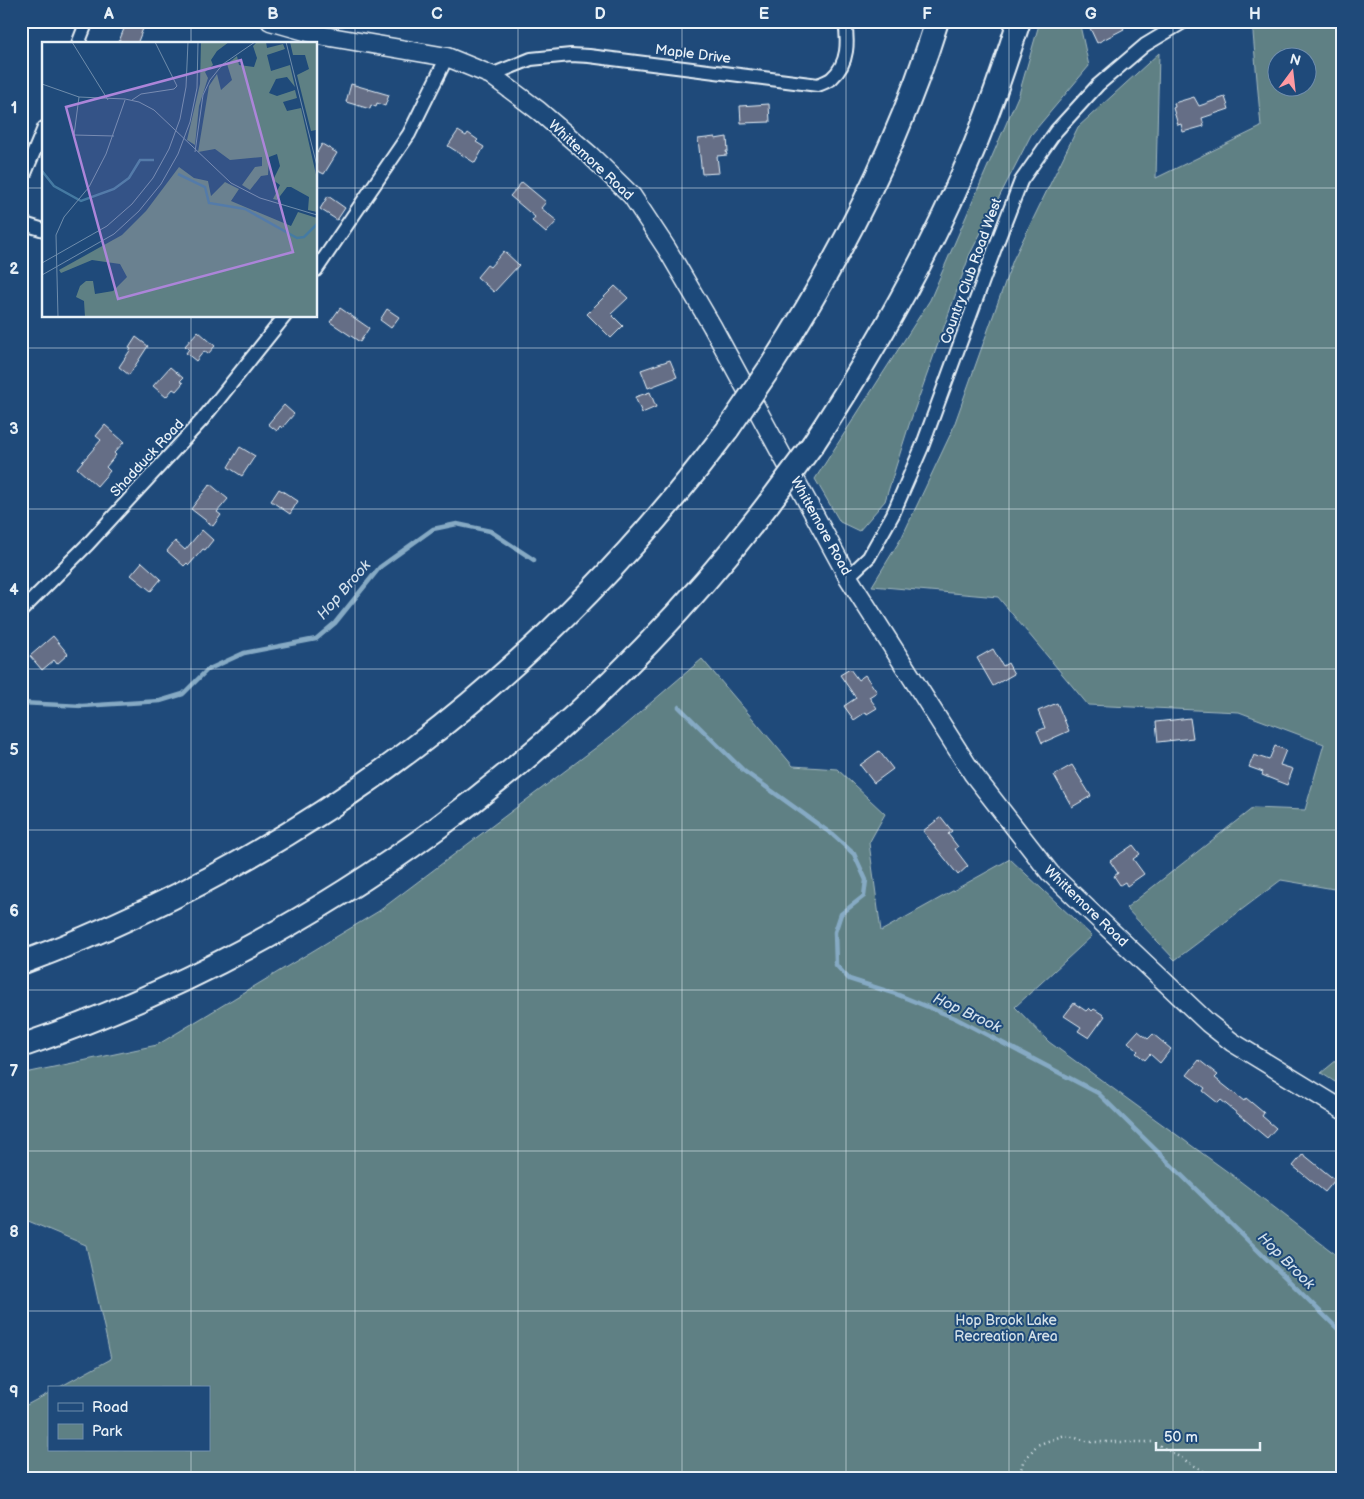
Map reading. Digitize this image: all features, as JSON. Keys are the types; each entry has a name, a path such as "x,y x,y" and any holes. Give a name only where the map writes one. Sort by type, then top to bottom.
{"highway":[{"path":"21,963 68,946 182,893 288,834 341,801 392,766 488,690 623,558 728,429 771,366 818,291 889,148 912,92 937,21"},
{"path":"21,1046 98,1018 217,963 328,901 385,864 440,827 540,747 588,704 680,610 723,561 813,444 871,353 894,312 961,179 985,120 1019,21"}],"main road":[{"name":"Whittemore Road","path":"270,21 317,28 447,57 491,76 539,111 590,154 632,196 668,249 712,326 848,577 973,774 1050,873 1214,1028 1232,1042 1343,1110"}],"street":[{"path":"79,42 88,21"},
{"name":"Maple Drive","path":"491,76 531,58 571,55 818,85 832,79 843,64 848,42 845,21"},
{"name":"Country Club Road West","path":"848,577 869,556 893,514 922,447 1021,181 1056,131 1098,85 1145,45 1185,21"},
{"path":"318,267 409,134 447,57"},
{"path":"21,183 42,133"},
{"path":"21,224 42,229"},
{"name":"Shadduck Road","path":"21,611 88,544 202,420 283,318"}],"path":[{"path":"1019,1478 1023,1462 1037,1445 1065,1435 1090,1442 1154,1442 1215,1478"}],"green space":[{"path":"1040,21 1079,21 1089,66 1031,135 970,254 909,425 885,501 859,531 840,522 815,479 930,300 1019,94"},
{"path":"1252,21 1339,21 1339,35 1343,37 1343,862 1334,889 1281,880 1175,960 1126,908 1253,808 1305,810 1324,744 1239,712 1088,705 998,597 872,586 902,537 952,431 1013,260 1078,127 1159,53 1156,178 1261,127"},
{"name":"Hop Brook Lake Recreation Area","path":"702,659 793,766 837,769 885,814 869,843 881,931 1010,859 1092,936 1015,1007 1049,1042 1232,1175 1343,1260 1343,1478 21,1478 21,1408 48,1394 48,1452 210,1452 210,1386 62,1386 111,1359 86,1245 21,1218 21,1074 157,1045 379,911 618,731"},
{"path":"1343,1055 1343,1087 1321,1073"}],"building":[{"path":"127,21 144,26 138,42 119,42"},
{"path":"1099,21 1120,21 1124,29 1097,43 1089,26"},
{"path":"351,84 389,95 385,106 377,103 376,107 371,105 370,109 346,102"},
{"path":"1194,97 1199,106 1225,97 1229,109 1202,118 1204,126 1183,132 1181,124 1178,125 1173,108 1175,107 1174,103"},
{"path":"769,104 770,122 741,123 740,106"},
{"path":"458,131 466,136 468,133 478,140 476,142 484,147 475,163 448,146"},
{"path":"715,137 715,139 727,137 727,155 717,156 719,173 702,174 698,139"},
{"path":"322,144 337,153 324,174 318,171 318,151"},
{"path":"522,182 546,202 541,208 557,221 546,233 532,221 535,217 510,196"},
{"path":"328,196 345,208 337,220 320,209"},
{"path":"504,251 519,265 494,292 477,277 487,265 490,267"},
{"path":"615,286 628,298 611,314 623,326 611,338 587,314"},
{"path":"340,308 369,328 360,342 330,322"},
{"path":"387,309 399,317 391,328 380,320"},
{"path":"198,331 215,346 208,354 204,351 196,361 186,353 189,349 185,346"},
{"path":"136,337 148,346 129,375 119,367 131,349 129,348"},
{"path":"670,360 677,377 648,388 641,370"},
{"path":"170,367 183,378 180,381 183,383 176,391 173,389 166,397 153,386"},
{"path":"650,392 656,407 642,413 635,397"},
{"path":"284,405 294,414 277,431 268,424"},
{"path":"105,425 124,442 114,453 116,455 106,467 110,471 97,486 77,468 101,440 96,436"},
{"path":"240,447 255,456 242,476 228,467"},
{"path":"210,484 228,499 217,512 221,515 213,526 191,509"},
{"path":"279,489 298,501 290,514 271,501"},
{"path":"202,530 213,540 189,565 187,563 184,566 167,551 175,541 185,550"},
{"path":"142,562 161,579 151,591 131,575"},
{"path":"53,636 68,654 57,664 54,660 42,670 30,656"},
{"path":"993,649 1003,666 1008,663 1014,674 993,686 977,658"},
{"path":"850,669 858,680 865,675 877,692 869,697 877,708 867,714 866,712 854,720 844,706 856,698 840,675"},
{"path":"1057,703 1069,731 1042,743 1037,731 1045,728 1038,711"},
{"path":"1190,718 1193,738 1158,742 1156,722"},
{"path":"1275,746 1286,750 1280,765 1293,769 1287,785 1262,775 1263,772 1249,767 1254,755 1269,760"},
{"path":"879,751 893,769 874,783 860,765"},
{"path":"1072,765 1091,796 1072,807 1054,775"},
{"path":"941,817 952,831 948,834 958,847 955,849 968,866 958,875 923,831"},
{"path":"1133,845 1140,854 1133,859 1144,874 1127,886 1125,882 1120,885 1114,876 1118,873 1110,861"},
{"path":"1074,1003 1086,1011 1089,1008 1092,1011 1094,1009 1105,1016 1089,1038 1078,1031 1081,1027 1064,1016"},
{"path":"1138,1031 1148,1039 1153,1034 1171,1049 1160,1063 1150,1054 1145,1060 1136,1053 1138,1051 1128,1042"},
{"path":"1199,1060 1218,1075 1215,1078 1244,1101 1246,1098 1264,1113 1262,1116 1276,1128 1267,1138 1221,1100 1218,1103 1203,1091 1205,1088 1187,1075"},
{"path":"1303,1154 1335,1180 1325,1192 1293,1166"}],"waterway":[{"name":"Hop Brook","path":"21,703 82,706 160,701 183,694 207,670 244,653 316,639 335,623 380,567 433,529 457,524 490,531 534,560"},
{"name":"Hop Brook","path":"679,707 744,771 833,835 854,854 866,880 864,896 841,914 835,932 836,965 849,979 896,994 955,1018 1098,1093 1343,1334"}]}
